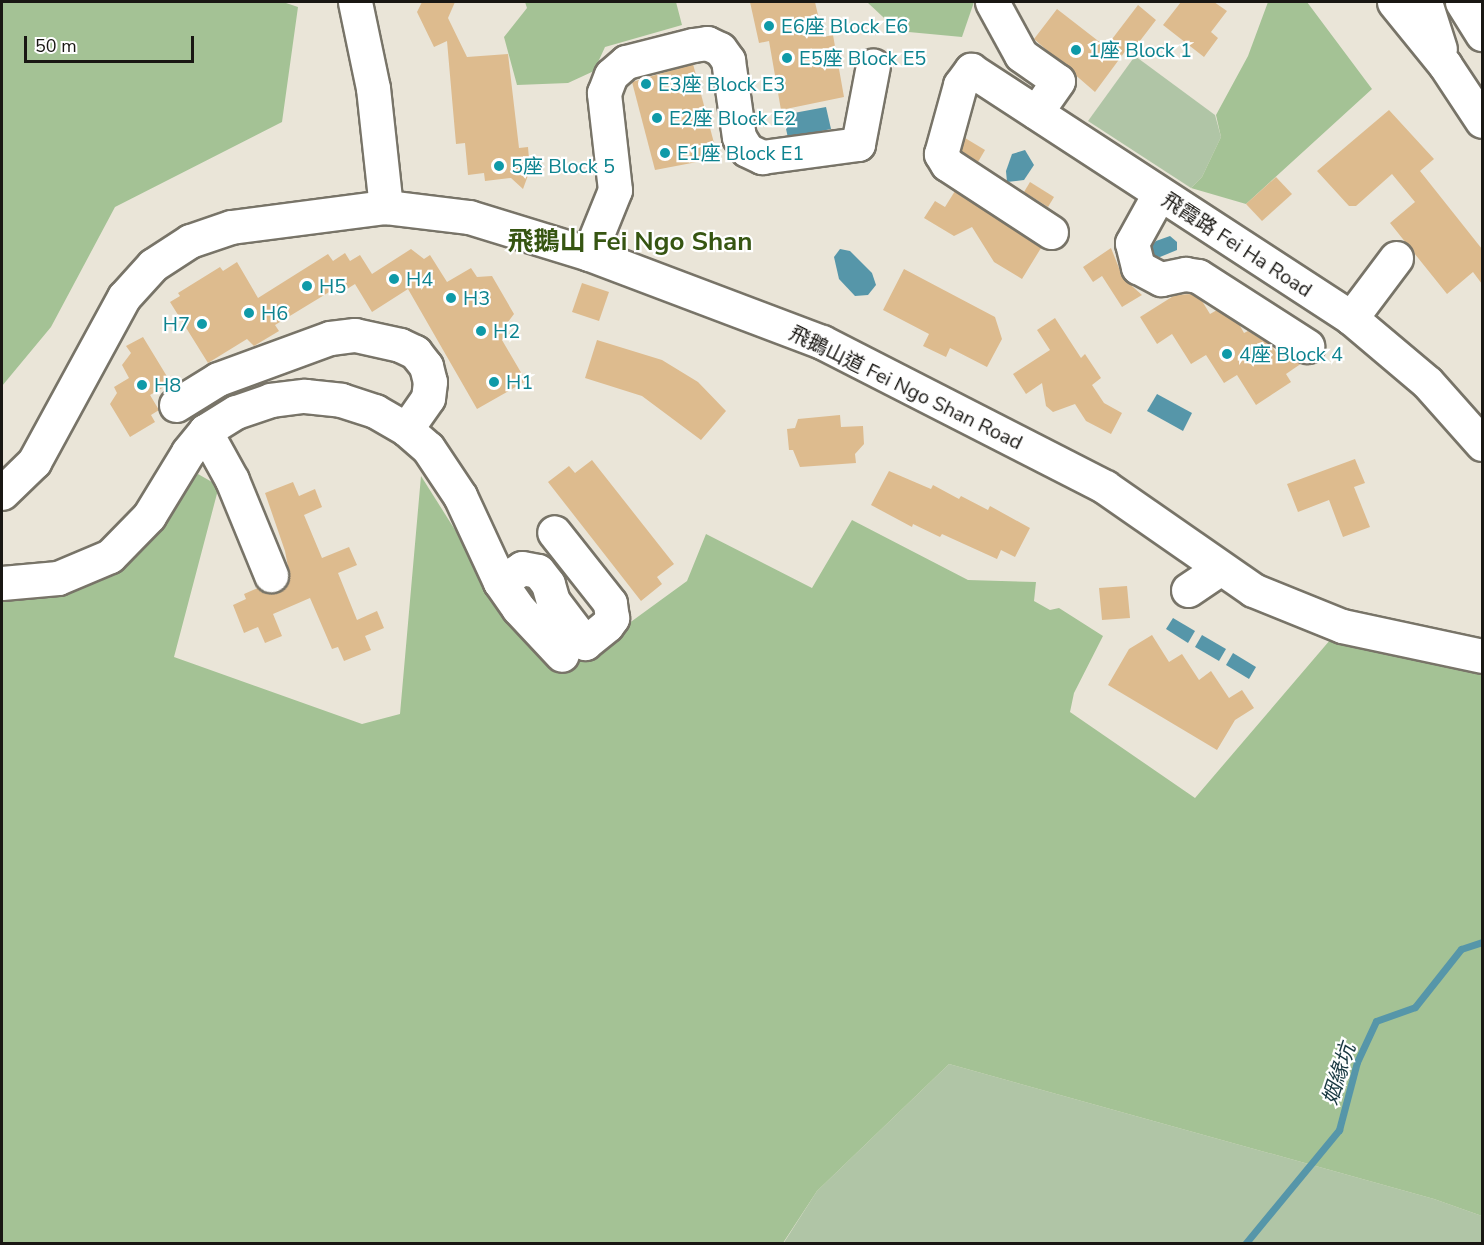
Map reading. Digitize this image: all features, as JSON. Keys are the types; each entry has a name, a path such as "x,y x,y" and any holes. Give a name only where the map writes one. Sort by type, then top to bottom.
{"street":[{"path":"355,2 373,88 386,207"},
{"path":"992,2 1021,55 1058,81 1036,112"},
{"path":"1394,2 1445,65 1482,122"},
{"path":"1425,2 1445,65"},
{"path":"1462,2 1482,23"},
{"path":"589,254 615,190 604,93 611,75 626,62 707,43 720,49 728,60 739,137 747,150 762,157 858,144 873,65"},
{"name":"飛霞路 Fei Ha Road","path":"1051,232 947,164 941,154 960,85 971,70 1351,318 1419,375 1482,444"},
{"path":"1159,194 1132,243 1138,267 1161,279 1185,274 1198,276 1307,346"},
{"name":"飛鵝山道 Fei Ngo Shan Road","path":"2,493 34,462 124,297 153,265 190,242 231,227 386,207 469,216 589,254 822,342 1105,487 1219,569 1253,590 1342,626 1482,656"},
{"path":"1351,318 1396,258"},
{"path":"176,405 218,379 330,338 355,335 400,345 415,352 426,366 430,382 428,398 406,429"},
{"path":"2,583 58,578 110,556 149,516 205,431 236,412 270,400 305,396 341,400 375,411 406,429 446,471 500,582 518,608 562,655"},
{"path":"205,431 232,480 271,575"},
{"path":"500,582 522,568 538,571 548,584 553,601 585,643 607,625 612,618 610,603 554,532"},
{"path":"1188,590 1219,569"}],"green space":[{"path":"2,2 283,2 298,7 282,122 115,207 51,327 2,386"},
{"path":"525,2 676,2 682,25 605,47 594,71 568,83 517,85 504,37 527,8"},
{"path":"867,2 974,2 962,37 898,31"},
{"path":"1268,2 1307,2 1372,89 1246,204 1191,188 1202,177 1221,137 1216,115 1248,56"},
{"path":"1135,56 1215,115 1221,137 1202,177 1191,188 1088,121"},
{"path":"198,474 219,486 174,657 362,724 400,714 421,476 481,571 562,672 687,581 706,534 812,588 852,520 968,580 1036,582 1034,601 1050,610 1059,608 1103,636 1074,693 1070,712 1195,798 1342,626 1482,656 1482,1216 1434,1199 949,1064 817,1191 783,1243 2,1243 2,595 68,592 120,569"},
{"path":"949,1064 1434,1199 1482,1216 1482,1244 783,1244 817,1191"}],"water":[{"path":"826,107 831,129 788,138 783,115"},
{"path":"1025,150 1034,165 1024,180 1007,182 1006,171 1012,154"},
{"path":"1170,236 1177,242 1177,250 1160,257 1152,256 1150,248 1156,241"},
{"path":"840,249 850,251 872,273 876,285 868,295 855,296 839,279 834,257"},
{"path":"1157,394 1192,413 1183,431 1147,411"},
{"path":"1173,618 1195,631 1188,643 1166,629"},
{"path":"1202,635 1226,649 1219,661 1195,647"},
{"path":"1233,653 1256,667 1249,679 1226,665"}],"building":[{"path":"422,2 455,2 448,18 467,57 508,54 519,148 528,147 530,170 523,189 511,178 485,181 484,173 468,175 465,143 456,144 447,41 434,47 417,12"},
{"path":"750,2 815,2 823,37 833,35 844,97 781,110 769,41 759,43"},
{"path":"1181,2 1214,2 1227,11 1211,32 1218,38 1204,57 1163,25"},
{"name":"1座 Block 1","path":"1138,5 1156,20 1136,46 1132,42 1095,92 1034,39 1057,9 1106,47"},
{"path":"693,64 718,158 655,170 632,82"},
{"path":"1389,110 1434,159 1420,171 1482,249 1482,284 1473,272 1447,294 1390,223 1415,202 1392,174 1356,206 1349,206 1317,171"},
{"path":"965,138 985,150 978,162 961,151"},
{"path":"1276,177 1292,194 1262,221 1246,204"},
{"path":"1030,182 1054,197 1048,207 1024,192"},
{"path":"955,191 1041,248 1022,279 994,262 972,227 954,236 924,218 935,201 945,207"},
{"path":"1111,248 1123,278 1142,295 1122,307 1102,276 1093,282 1083,267"},
{"path":"411,249 424,259 430,255 447,282 471,268 477,277 492,276 514,314 505,326 511,336 502,340 526,381 477,409 408,289 372,312 355,284 347,289 344,283 275,325 279,331 254,346 247,339 208,363 170,302 180,296 178,293 220,267 223,271 237,262 258,298 328,254 333,261 345,253 350,261 360,255 372,274"},
{"path":"904,269 995,317 1002,339 987,367 950,348 946,357 923,346 929,334 883,310"},
{"path":"582,283 609,292 599,321 572,312"},
{"path":"1191,294 1202,301 1210,314 1217,310 1239,324 1244,333 1248,331 1272,346 1277,354 1281,352 1302,363 1286,374 1291,382 1256,405 1237,375 1224,383 1206,355 1191,364 1172,334 1157,344 1140,317 1175,295"},
{"path":"1055,318 1081,358 1085,354 1101,378 1092,385 1104,403 1122,413 1111,434 1086,421 1075,404 1053,412 1046,406 1042,383 1026,394 1013,374 1050,350 1037,330"},
{"name":"H8","path":"143,337 171,383 150,395 159,410 151,415 155,422 130,437 110,404 117,393 114,387 129,378 122,365 131,353 126,346"},
{"path":"597,340 662,360 698,382 726,411 701,440 642,396 585,378"},
{"path":"840,415 841,427 863,426 864,444 855,454 856,463 800,467 793,450 789,450 787,429 795,428 798,419"},
{"path":"1355,459 1365,483 1354,487 1370,527 1343,537 1329,500 1298,512 1287,484"},
{"path":"592,460 674,564 657,577 662,584 641,601 548,482 569,466 575,473"},
{"path":"889,471 931,489 933,485 959,499 961,496 988,510 990,506 1030,528 1015,557 1001,550 997,559 942,534 940,537 913,524 912,527 871,505"},
{"path":"293,482 299,496 315,489 322,507 304,515 322,558 349,547 357,565 338,573 357,620 377,611 384,628 365,636 371,650 344,661 338,647 332,649 310,598 273,614 282,636 265,643 258,627 244,633 233,605 246,599 244,594 258,588 269,594 286,586 290,577 285,551 265,493"},
{"path":"1127,586 1130,618 1102,620 1099,588"},
{"path":"1152,635 1169,662 1182,654 1199,680 1211,671 1229,698 1242,690 1254,708 1235,720 1217,750 1108,685 1129,649"}],"waterway":[{"name":"姻緣坑","path":"1245,1244 1339,1130 1357,1062 1376,1021 1415,1007 1461,949 1482,942"}],"place":[{"name":"E6座 Block E6","path":"769,26"},
{"name":"1座 Block 1","path":"1076,50"},
{"name":"E5座 Block E5","path":"787,58"},
{"name":"E3座 Block E3","path":"646,84"},
{"name":"E2座 Block E2","path":"657,118"},
{"name":"E1座 Block E1","path":"665,153"},
{"name":"5座 Block 5","path":"499,166"},
{"name":"H4","path":"394,279"},
{"name":"H5","path":"307,286"},
{"name":"H3","path":"451,298"},
{"name":"H6","path":"249,313"},
{"name":"H7","path":"202,324"},
{"name":"H2","path":"481,331"},
{"name":"4座 Block 4","path":"1227,354"},
{"name":"H1","path":"494,382"},
{"name":"H8","path":"142,385"}],"district":[{"name":"飛鵝山 Fei Ngo Shan","path":"630,242"}]}
